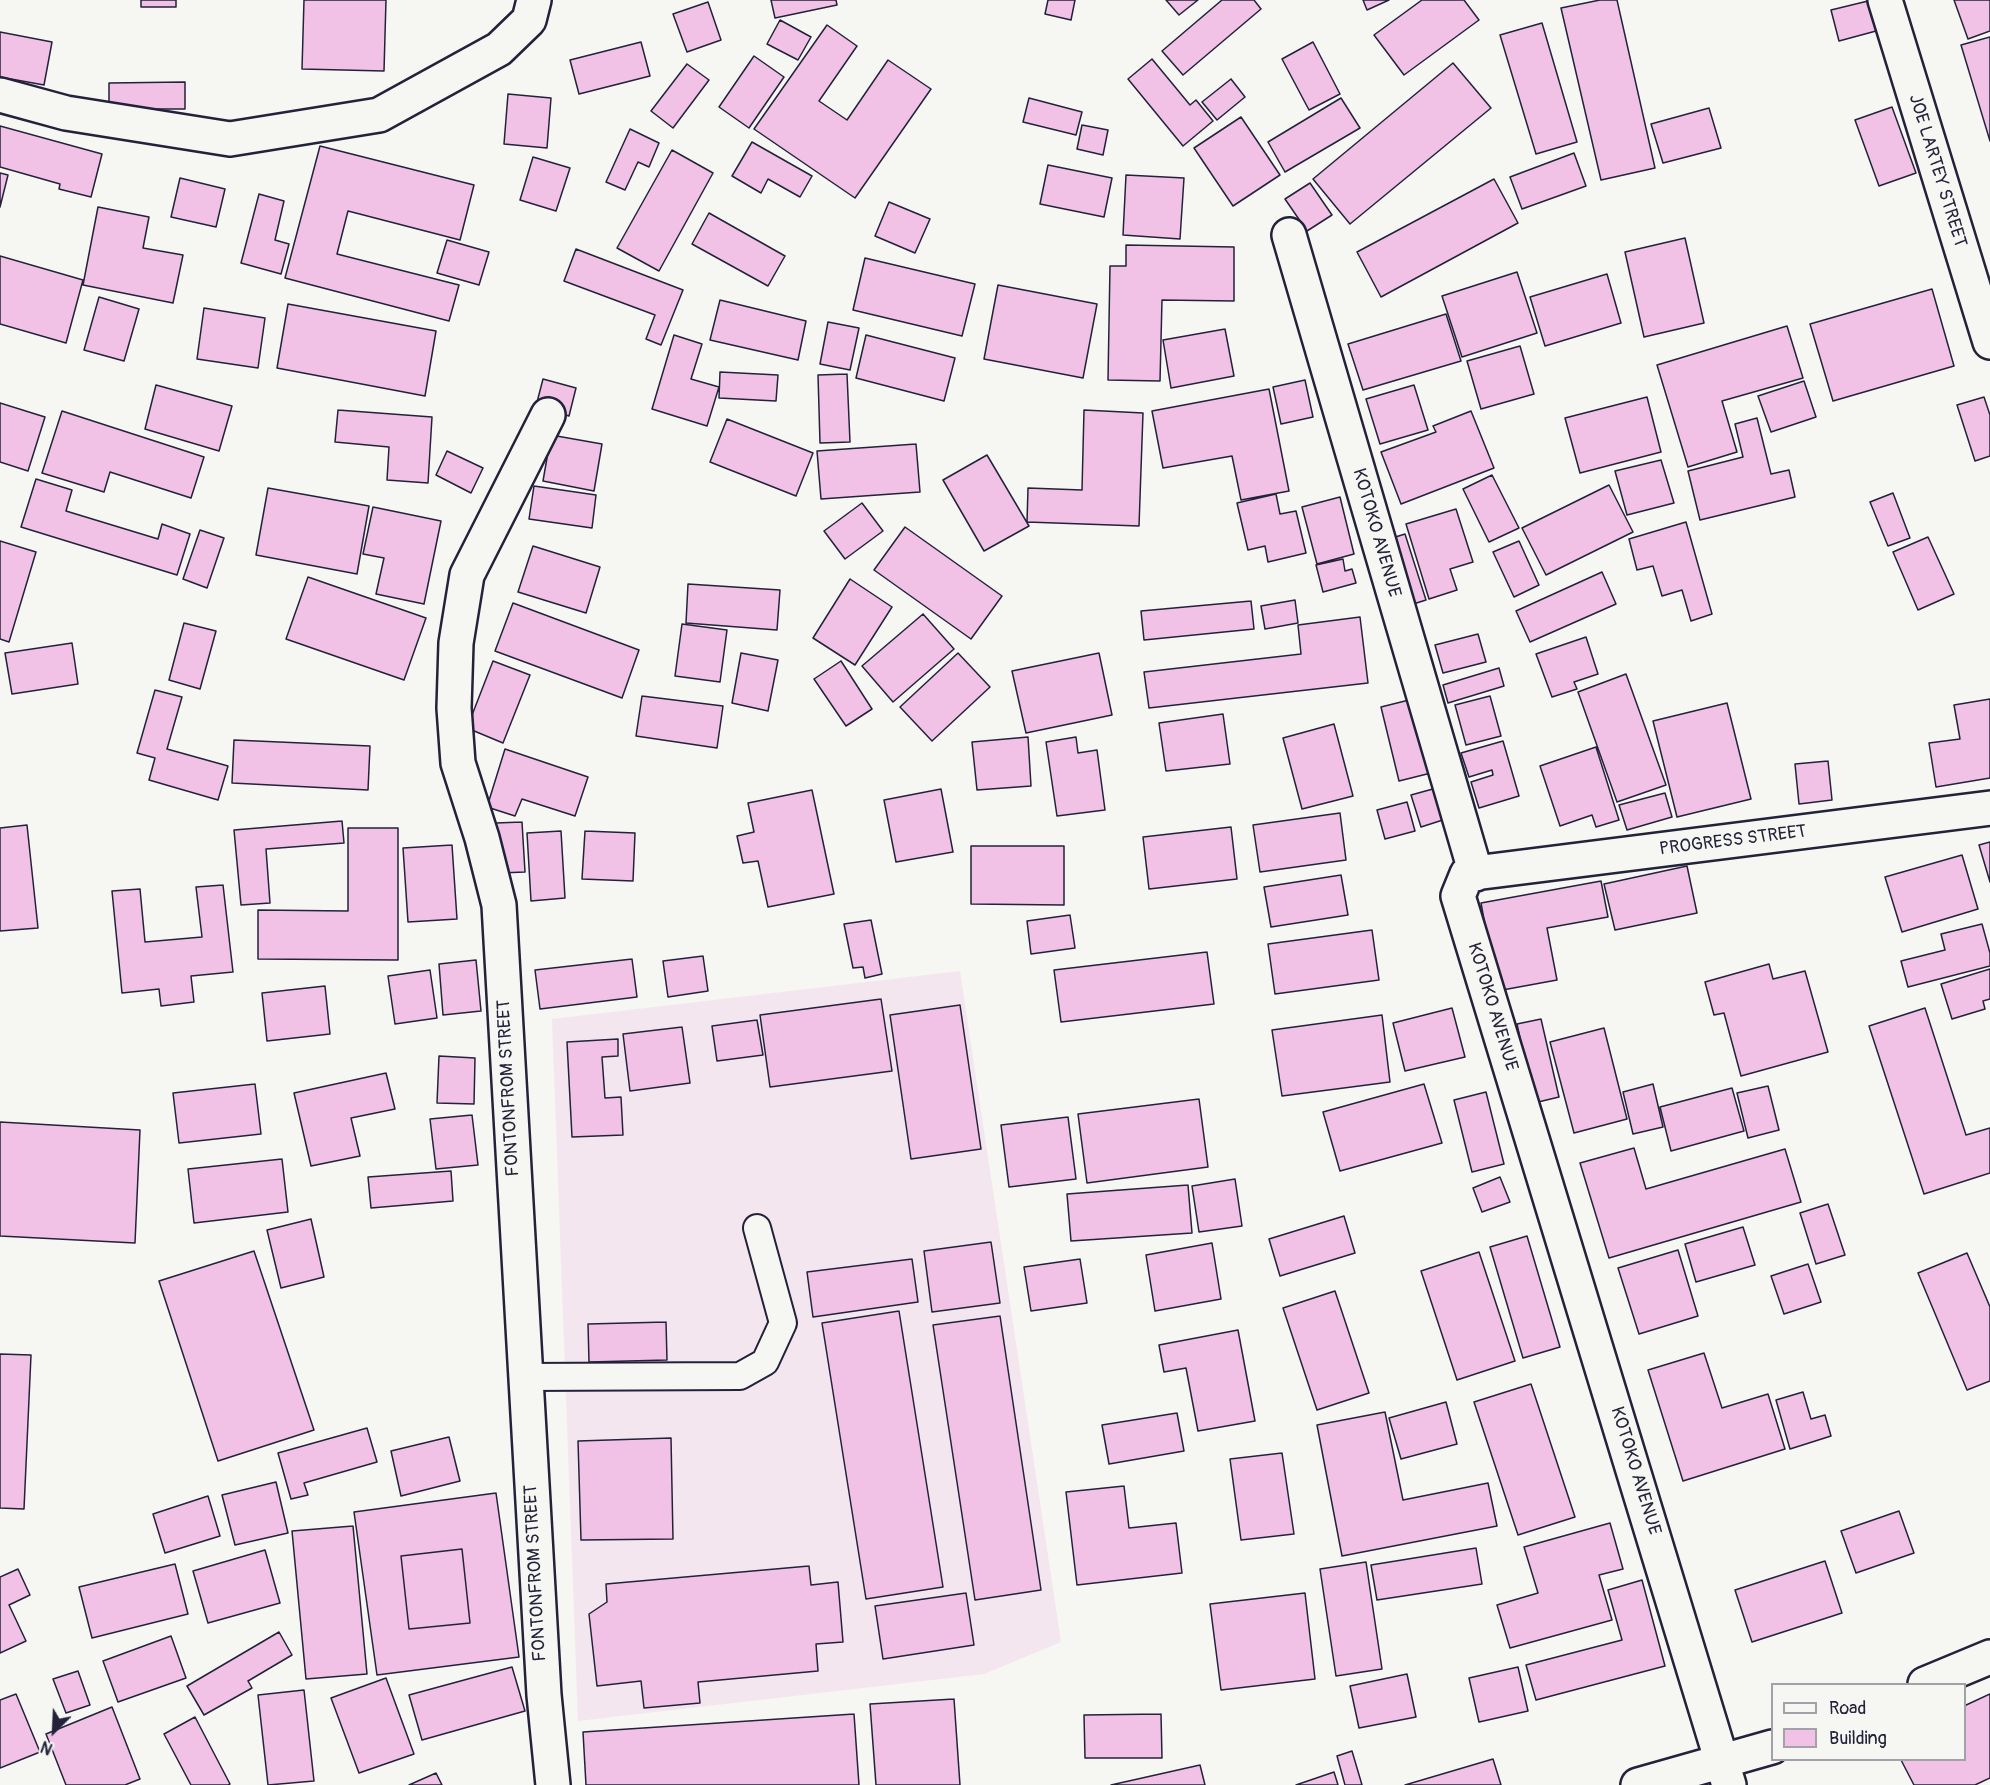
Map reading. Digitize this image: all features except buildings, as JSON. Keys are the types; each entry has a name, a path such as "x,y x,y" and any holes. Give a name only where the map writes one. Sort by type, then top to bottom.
{"street":[{"path":"0,94 66,113 230,139 379,115 499,49 529,20 534,0"},
{"name":"JOE LARTEY STREET","path":"1885,0 1990,342"},
{"name":"KOTOKO AVENUE","path":"1289,235 1476,874 1467,874 1458,896 1726,1773"},
{"name":"FONTONFROM STREET","path":"548,415 467,575 456,643 454,708 458,763 482,838 500,906 544,1695 553,1785"},
{"name":"PROGRESS STREET","path":"1476,874 1990,808"},
{"path":"1928,1683 1990,1658"},
{"path":"1638,1785 1726,1773 1771,1748"}],"lane":[{"path":"525,1377 740,1376 765,1362 783,1323 757,1228"}],"shaded area":[{"path":"960,971 1061,1642 984,1674 578,1721 552,1019"}]}
